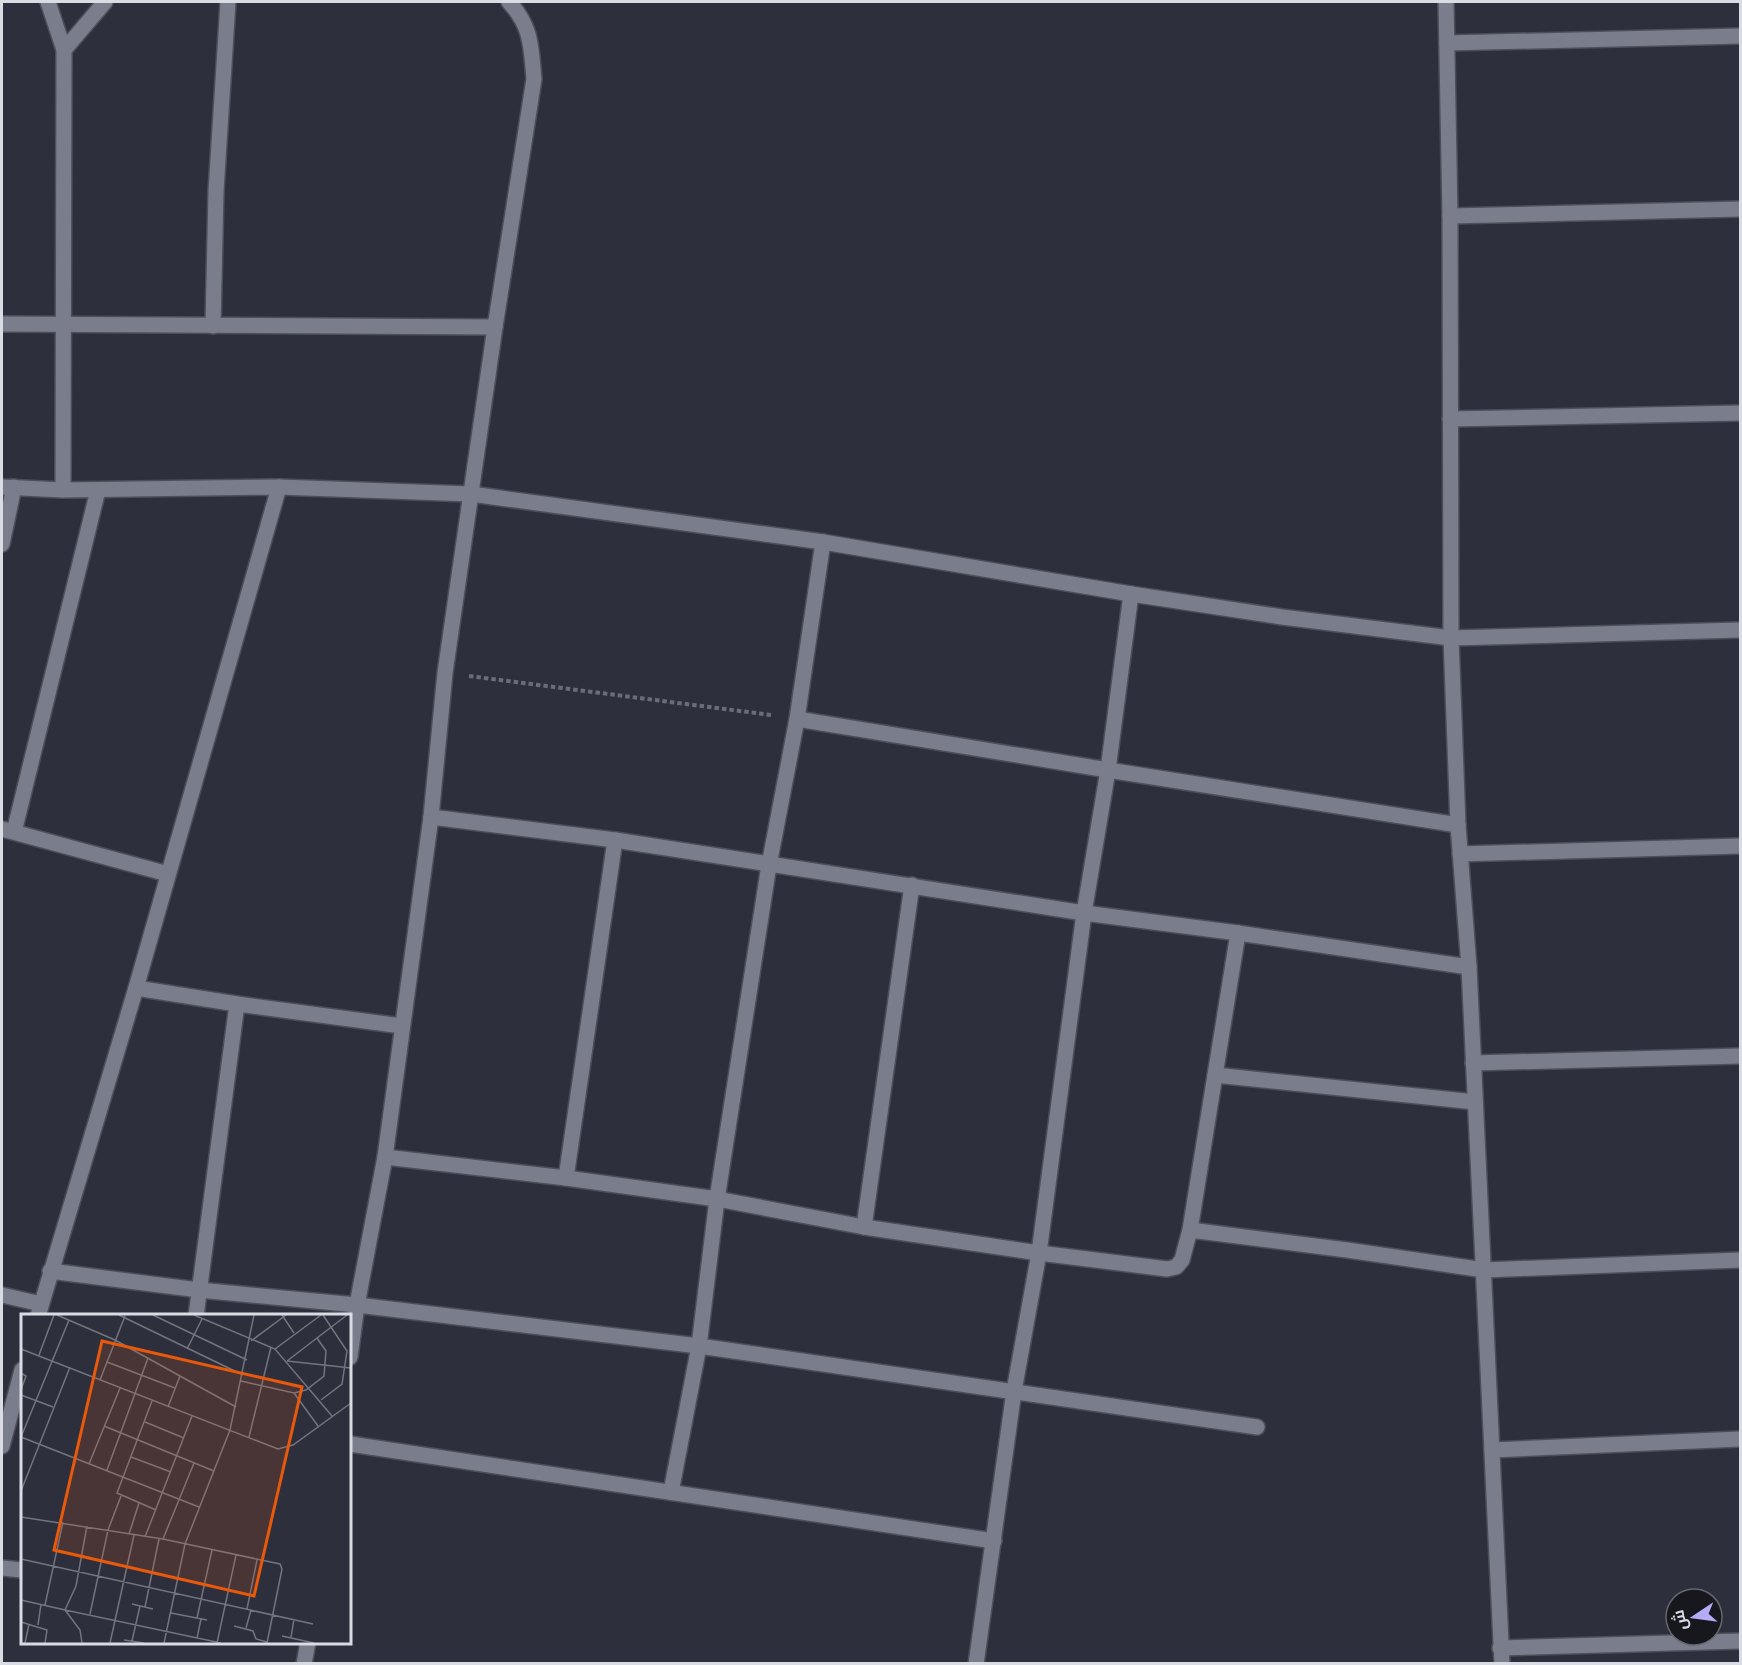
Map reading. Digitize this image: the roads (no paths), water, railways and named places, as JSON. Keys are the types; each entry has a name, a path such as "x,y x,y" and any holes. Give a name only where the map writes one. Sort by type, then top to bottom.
{"street":[{"path":"48,2 64,50 63,490"},
{"path":"64,50 105,2"},
{"path":"213,326 216,191 228,2"},
{"path":"351,1350 357,1305 385,1157 430,817 445,673 495,327 534,79 531,40 518,12 508,2"},
{"path":"1446,2 1450,216 1451,638 1458,825 1469,967 1485,1270 1501,1656 1740,1641"},
{"path":"1447,43 1740,36"},
{"path":"1450,216 1740,209"},
{"path":"2,324 495,327"},
{"path":"1450,419 1740,412"},
{"path":"2,544 8,487 98,490 279,487 471,494 823,542 1131,594 1451,638 1740,630"},
{"path":"2,1295 39,1310 136,988 279,487"},
{"path":"98,490 8,831 168,874"},
{"path":"671,1492 699,1346 717,1199 769,865 797,719 823,542"},
{"path":"976,1664 1014,1391 1039,1253 1084,913 1108,770 1131,594"},
{"path":"797,719 1458,825"},
{"path":"430,817 615,840 1084,913 1469,967"},
{"path":"566,1178 615,840"},
{"path":"1460,854 1740,846"},
{"path":"864,1227 912,885"},
{"path":"385,1157 566,1178 717,1199 864,1227 1039,1253 1167,1269 1176,1267 1182,1260 1190,1230 1238,933"},
{"path":"136,988 402,1026"},
{"path":"196,1314 237,1004"},
{"path":"1473,1063 1740,1056"},
{"path":"1215,1075 1475,1102"},
{"path":"1190,1230 1485,1270 1740,1260"},
{"path":"50,1271 699,1346 1257,1427"},
{"path":"2,1446 21,1374"},
{"path":"1492,1450 1740,1439"},
{"path":"351,1444 994,1541"},
{"path":"2,1568 21,1570"},
{"path":"304,1664 308,1644"}]}
